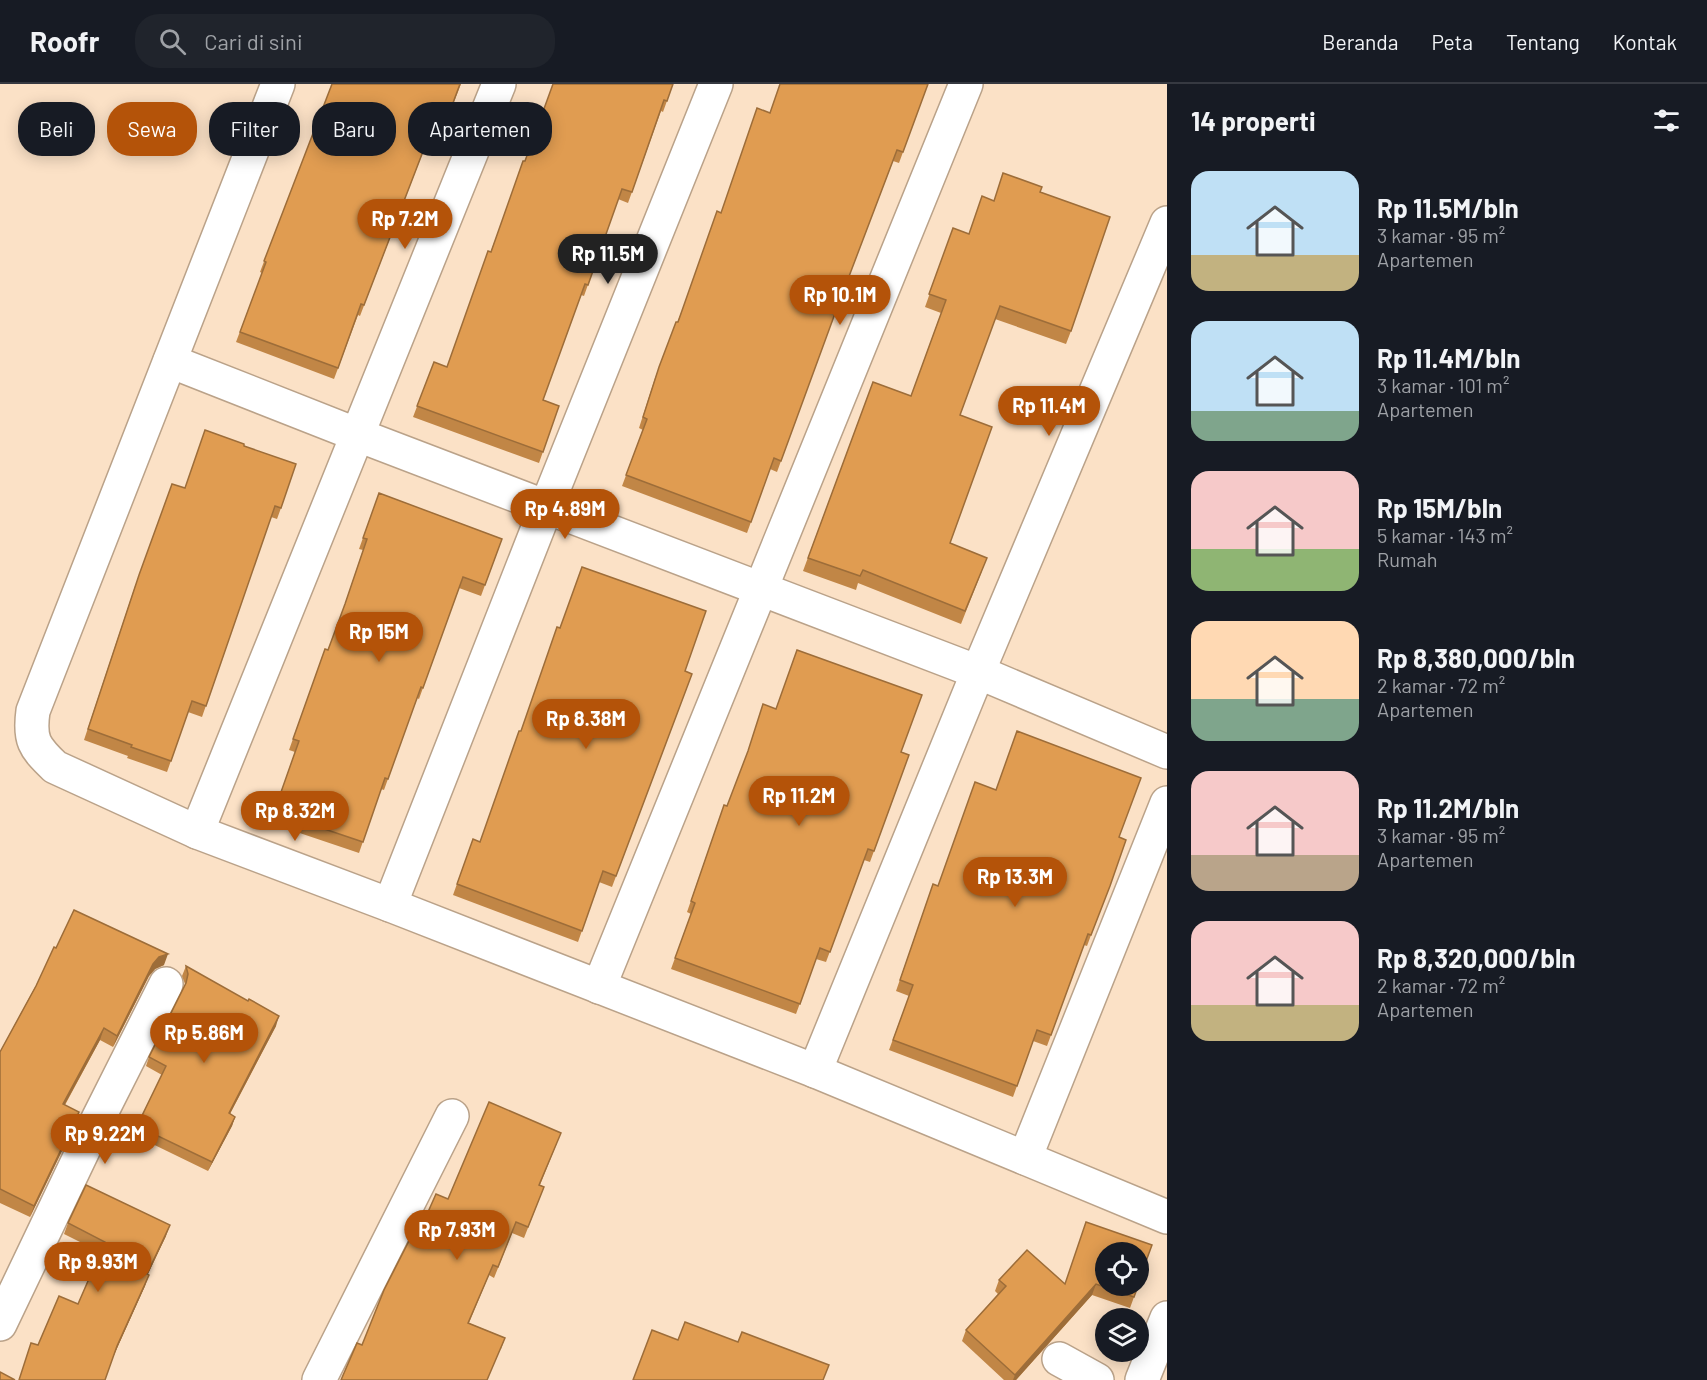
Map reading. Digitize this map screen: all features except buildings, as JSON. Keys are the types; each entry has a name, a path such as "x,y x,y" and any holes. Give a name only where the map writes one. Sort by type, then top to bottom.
{"street":[{"path":"278,84 33,711 31,728 34,742 40,753 56,767 196,832 390,904 815,1071 1167,1217"},
{"path":"196,832 499,84"},
{"path":"390,904 716,84"},
{"path":"600,987 966,84"},
{"path":"815,1071 978,672 1167,223"},
{"path":"170,361 978,672 1167,752"},
{"path":"1025,1158 1167,803"},
{"path":"0,1324 98,1119 166,984"},
{"path":"319,1380 452,1116"},
{"path":"1142,1380 1167,1318"},
{"path":"1059,1359 1097,1380"}]}
